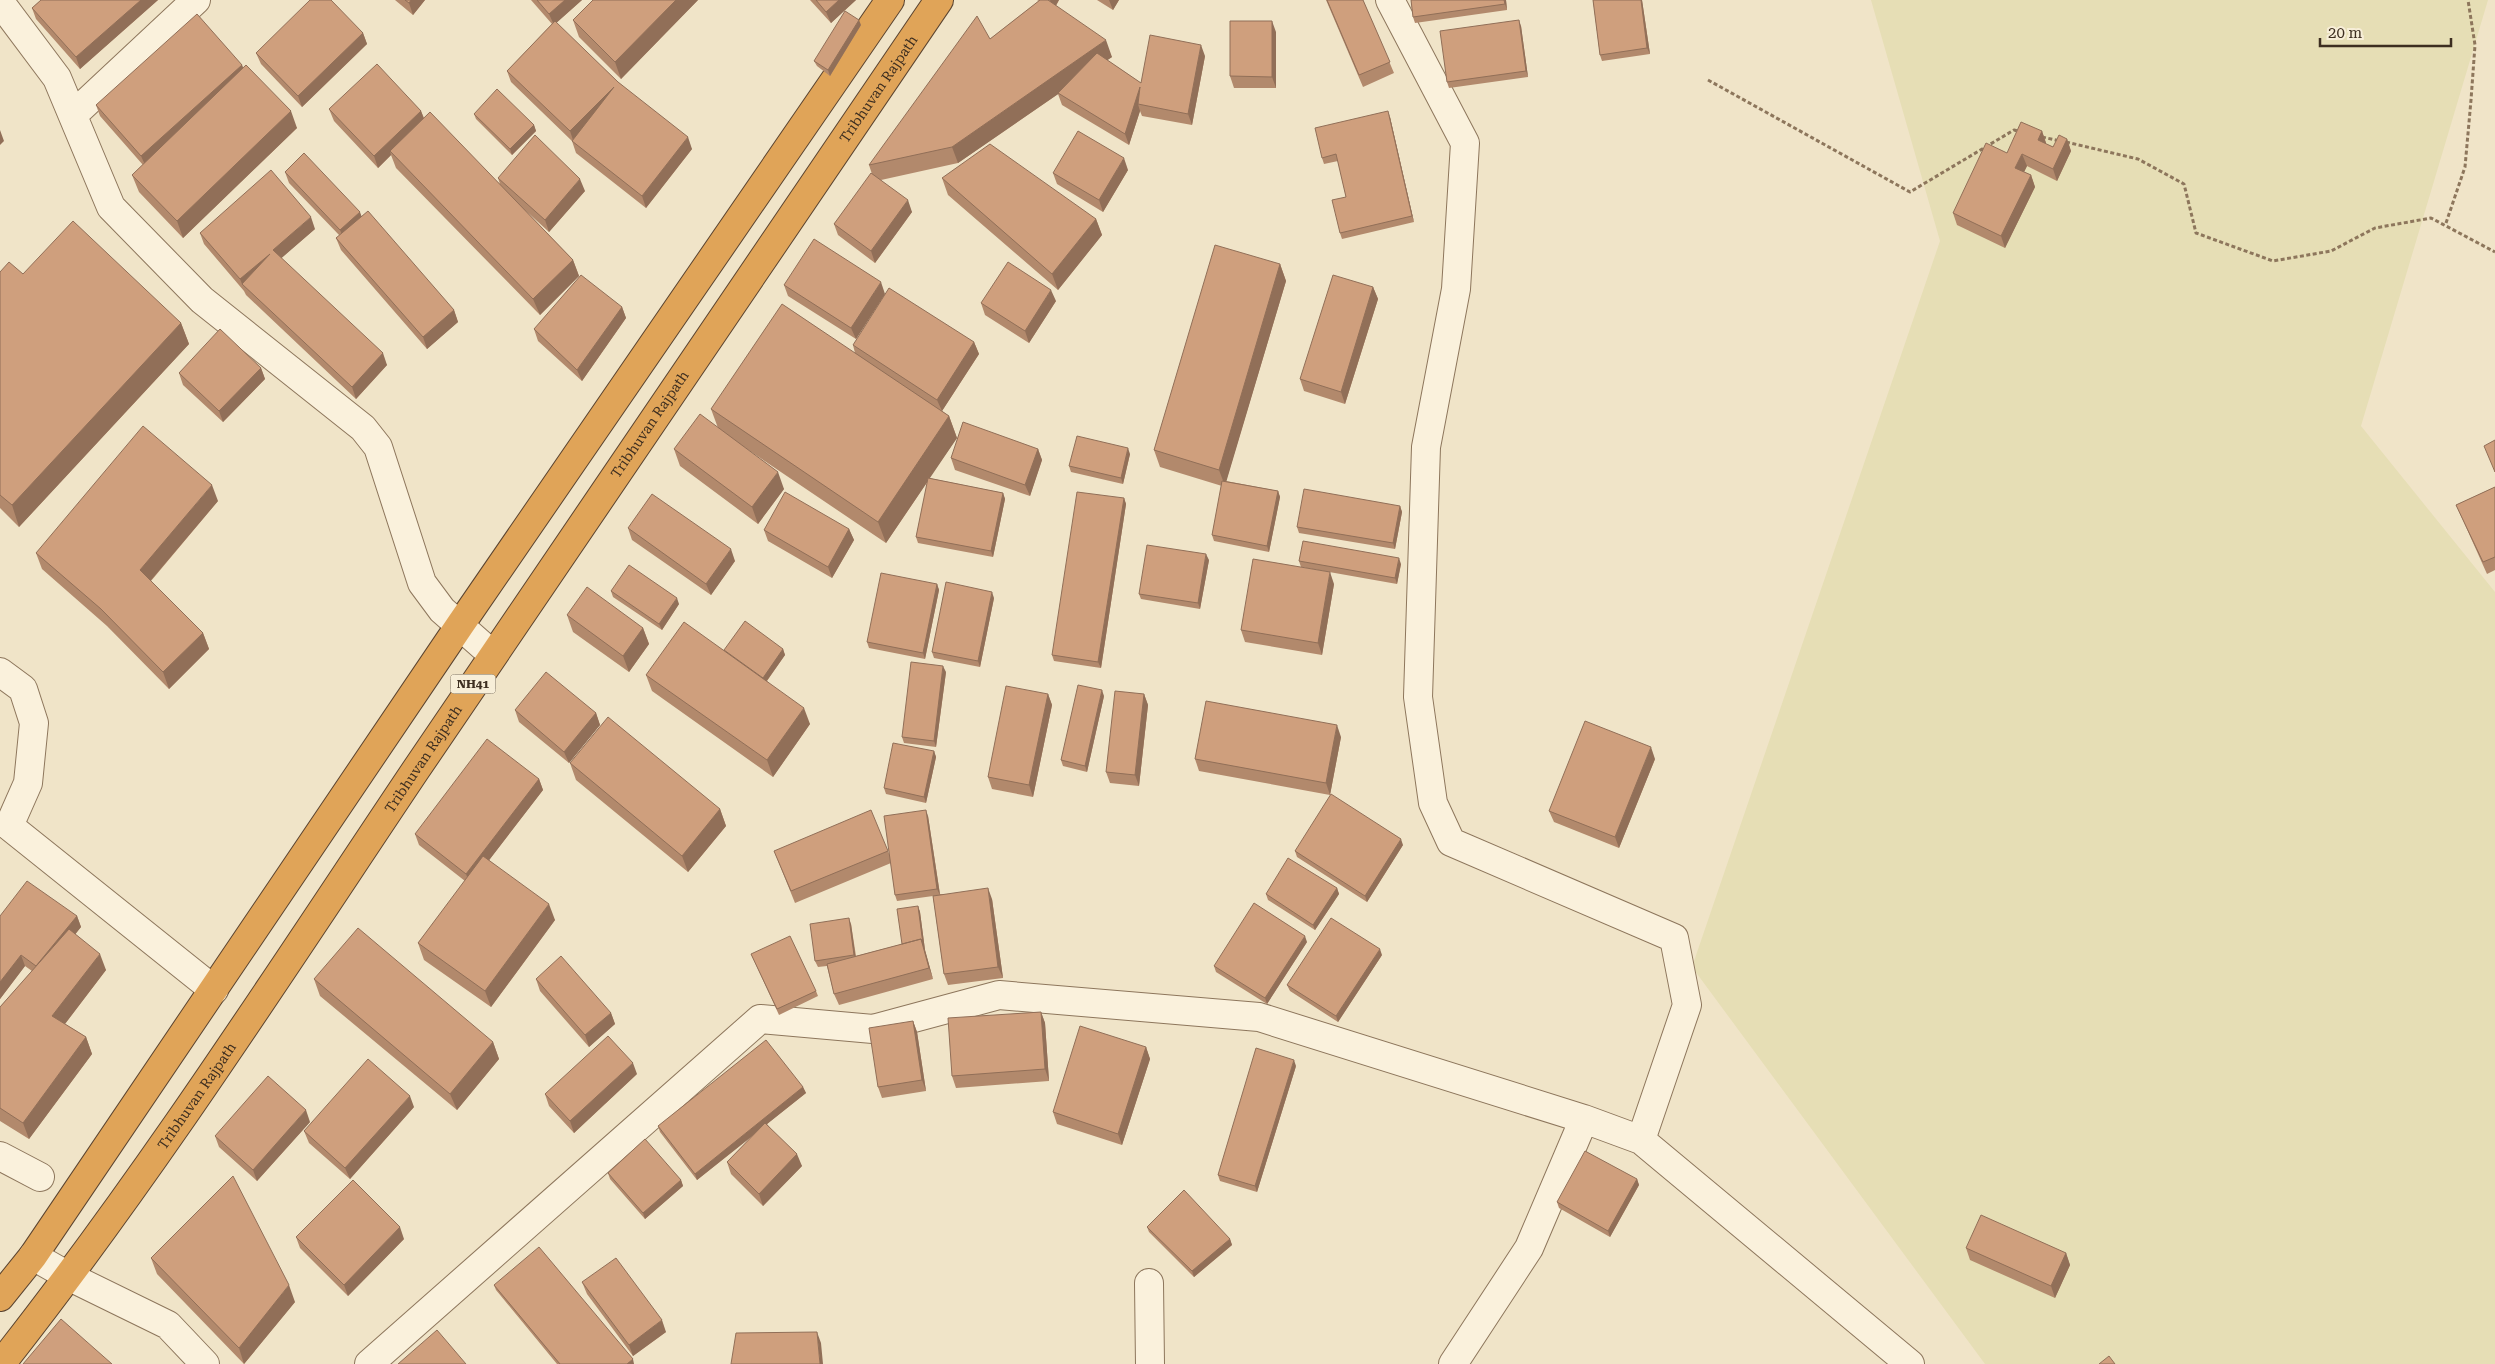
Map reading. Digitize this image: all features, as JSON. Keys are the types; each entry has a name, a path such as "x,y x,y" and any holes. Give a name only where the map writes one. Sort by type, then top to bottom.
{"highway":[{"name":"NH41","path":"0,1297 33,1256 460,625 890,0"},
{"name":"Tribhuvan Rajpath","path":"0,1364 70,1277 242,1028 493,655 939,0"}],"street":[{"path":"73,115 196,0"},
{"path":"1390,0 1465,143 1456,289 1426,447 1418,697 1433,803 1451,842 1674,938 1687,1005 1642,1140"},
{"path":"0,2 57,78 111,207 202,300 363,428 378,448 422,583 442,610 493,655"},
{"path":"0,672 23,689 34,723 28,783 9,826 214,990"},
{"path":"369,1364 760,1019 873,1029 999,995 1259,1017 1584,1119 1642,1140 1910,1364"},
{"path":"1453,1364 1529,1248 1584,1119"},
{"path":"0,1156 40,1177"},
{"path":"33,1256 70,1277 168,1325 205,1364"},
{"path":"1149,1283 1150,1364"}],"path":[{"path":"2446,223 2465,167 2475,45 2468,0"},
{"path":"1708,80 1910,192 2014,130 2024,132"},
{"path":"2033,135 2138,159 2184,184 2196,233 2273,261 2331,252 2375,228 2431,218 2495,252"}],"shaded area":[{"path":"1871,0 2488,0 2361,426 2495,592 2495,1364 1985,1364 1692,967 1940,241"}],"building":[{"path":"41,0 141,0 76,57 32,8"},
{"path":"310,0 331,0 363,33 298,96 256,53"},
{"path":"537,0 565,0 549,14"},
{"path":"593,0 676,0 615,62 573,20"},
{"path":"816,0 839,0 826,12"},
{"path":"1040,0 1048,0 1106,40 952,147 869,165 977,16 990,39"},
{"path":"1327,0 1363,0 1390,62 1359,75"},
{"path":"1411,0 1504,0 1505,4 1413,17"},
{"path":"1593,0 1641,0 1647,48 1600,55"},
{"path":"845,11 859,20 828,70 814,61"},
{"path":"197,14 242,65 141,156 96,105"},
{"path":"1519,20 1526,71 1447,82 1440,31"},
{"path":"555,21 618,82 688,137 642,196 572,141 614,87 570,131 507,71"},
{"path":"1230,21 1272,21 1272,77 1230,76"},
{"path":"1150,35 1201,45 1188,114 1138,104 1140,87 1125,134 1058,93 1097,53 1141,83"},
{"path":"377,64 421,111 374,156 329,109"},
{"path":"246,65 291,111 177,221 132,175"},
{"path":"497,89 534,125 510,149 474,114"},
{"path":"1388,111 1412,216 1340,233 1332,200 1346,197 1336,154 1322,158 1315,128"},
{"path":"430,112 573,260 533,299 390,151"},
{"path":"2021,122 2042,131 2038,140 2053,147 2059,135 2067,139 2053,169 2022,154 2015,168 2031,175 2001,236 1953,213 1986,143 2007,153"},
{"path":"1078,131 1124,158 1099,200 1053,173"},
{"path":"535,135 580,179 545,220 498,178"},
{"path":"990,144 1096,219 1052,274 942,178"},
{"path":"304,153 360,212 340,230 285,172"},
{"path":"271,170 311,217 273,250 383,353 352,387 242,284 270,254 240,279 200,233"},
{"path":"871,173 908,200 871,251 834,224"},
{"path":"368,211 454,310 423,337 336,238"},
{"path":"73,221 181,323 12,505 0,495 0,272 9,262 23,274"},
{"path":"814,239 881,282 851,328 784,285"},
{"path":"1215,245 1280,264 1219,470 1154,450"},
{"path":"1008,262 1051,290 1025,331 981,303"},
{"path":"581,275 622,307 577,370 534,329"},
{"path":"1333,275 1373,287 1341,392 1300,379"},
{"path":"889,288 974,342 937,400 853,345"},
{"path":"782,304 949,416 878,522 711,409"},
{"path":"220,329 261,368 219,411 179,373"},
{"path":"700,414 778,472 752,507 674,449"},
{"path":"963,422 1038,449 1025,485 951,458"},
{"path":"143,426 212,485 140,570 203,633 163,672 101,609 36,553"},
{"path":"1077,436 1128,448 1121,478 1069,466"},
{"path":"2495,440 2495,472 2484,446"},
{"path":"928,478 1003,493 991,551 916,537"},
{"path":"1222,481 1278,491 1267,546 1212,535"},
{"path":"2495,487 2495,557 2483,562 2456,505"},
{"path":"1304,489 1400,506 1393,543 1297,527"},
{"path":"785,492 849,529 828,567 764,530"},
{"path":"1077,492 1124,498 1098,662 1052,655"},
{"path":"652,494 731,549 706,584 628,528"},
{"path":"1303,541 1399,558 1395,578 1299,561"},
{"path":"1147,545 1206,554 1198,603 1139,594"},
{"path":"1253,559 1330,572 1318,643 1241,630"},
{"path":"629,565 677,598 659,624 611,591"},
{"path":"881,573 937,584 923,653 867,642"},
{"path":"946,582 992,592 978,661 932,652"},
{"path":"587,587 643,628 623,656 567,615"},
{"path":"745,621 783,649 763,678 724,650"},
{"path":"684,622 804,708 767,760 646,675"},
{"path":"911,662 943,666 934,741 902,737"},
{"path":"546,672 596,713 564,752 515,710"},
{"path":"1078,685 1102,690 1085,766 1061,760"},
{"path":"1006,686 1048,694 1029,785 988,777"},
{"path":"1115,691 1144,694 1135,775 1106,772"},
{"path":"1206,701 1337,725 1326,783 1195,759"},
{"path":"608,717 720,809 682,856 570,763"},
{"path":"1585,721 1651,747 1615,837 1549,811"},
{"path":"487,739 539,779 466,874 415,834"},
{"path":"893,743 934,751 924,797 884,788"},
{"path":"1331,794 1401,839 1365,896 1295,851"},
{"path":"871,810 888,851 791,891 774,851"},
{"path":"926,810 937,889 895,895 884,816"},
{"path":"483,856 549,904 485,991 418,943"},
{"path":"1288,858 1337,888 1313,925 1266,894"},
{"path":"27,881 77,916 36,966 21,955 0,982 0,916"},
{"path":"988,888 998,967 944,974 933,896"},
{"path":"1254,903 1305,936 1265,998 1214,966"},
{"path":"918,906 923,944 921,939 902,944 897,909"},
{"path":"849,918 854,955 815,961 810,924"},
{"path":"1331,918 1380,949 1336,1016 1287,985"},
{"path":"358,928 493,1042 450,1094 314,979"},
{"path":"69,929 100,954 52,1016 86,1037 23,1123 0,1108 0,1007"},
{"path":"790,936 816,991 777,1009 751,954"},
{"path":"921,939 929,968 834,994 827,964"},
{"path":"561,956 611,1013 585,1035 536,979"},
{"path":"1041,1012 1045,1069 952,1076 948,1018"},
{"path":"913,1021 922,1080 878,1087 869,1028"},
{"path":"1080,1026 1146,1047 1118,1134 1053,1112"},
{"path":"608,1036 633,1063 570,1121 545,1094"},
{"path":"766,1040 803,1087 695,1174 658,1126"},
{"path":"1256,1048 1294,1060 1255,1186 1218,1175"},
{"path":"368,1059 410,1096 345,1168 304,1131"},
{"path":"268,1076 306,1110 253,1170 215,1136"},
{"path":"765,1123 797,1154 759,1194 727,1162"},
{"path":"645,1139 681,1180 643,1213 608,1173"},
{"path":"1585,1151 1637,1179 1608,1231 1557,1202"},
{"path":"233,1176 289,1285 239,1348 151,1258"},
{"path":"353,1180 400,1227 344,1285 296,1237"},
{"path":"1184,1190 1230,1239 1192,1271 1147,1227"},
{"path":"1981,1215 2066,1253 2051,1286 1966,1248"},
{"path":"539,1247 633,1359 627,1364 560,1364 494,1285"},
{"path":"616,1258 662,1320 629,1345 582,1282"},
{"path":"61,1319 112,1364 23,1364"},
{"path":"437,1330 466,1364 398,1364"},
{"path":"817,1332 820,1364 731,1364 736,1333"},
{"path":"2109,1356 2115,1364 2099,1364"}]}
